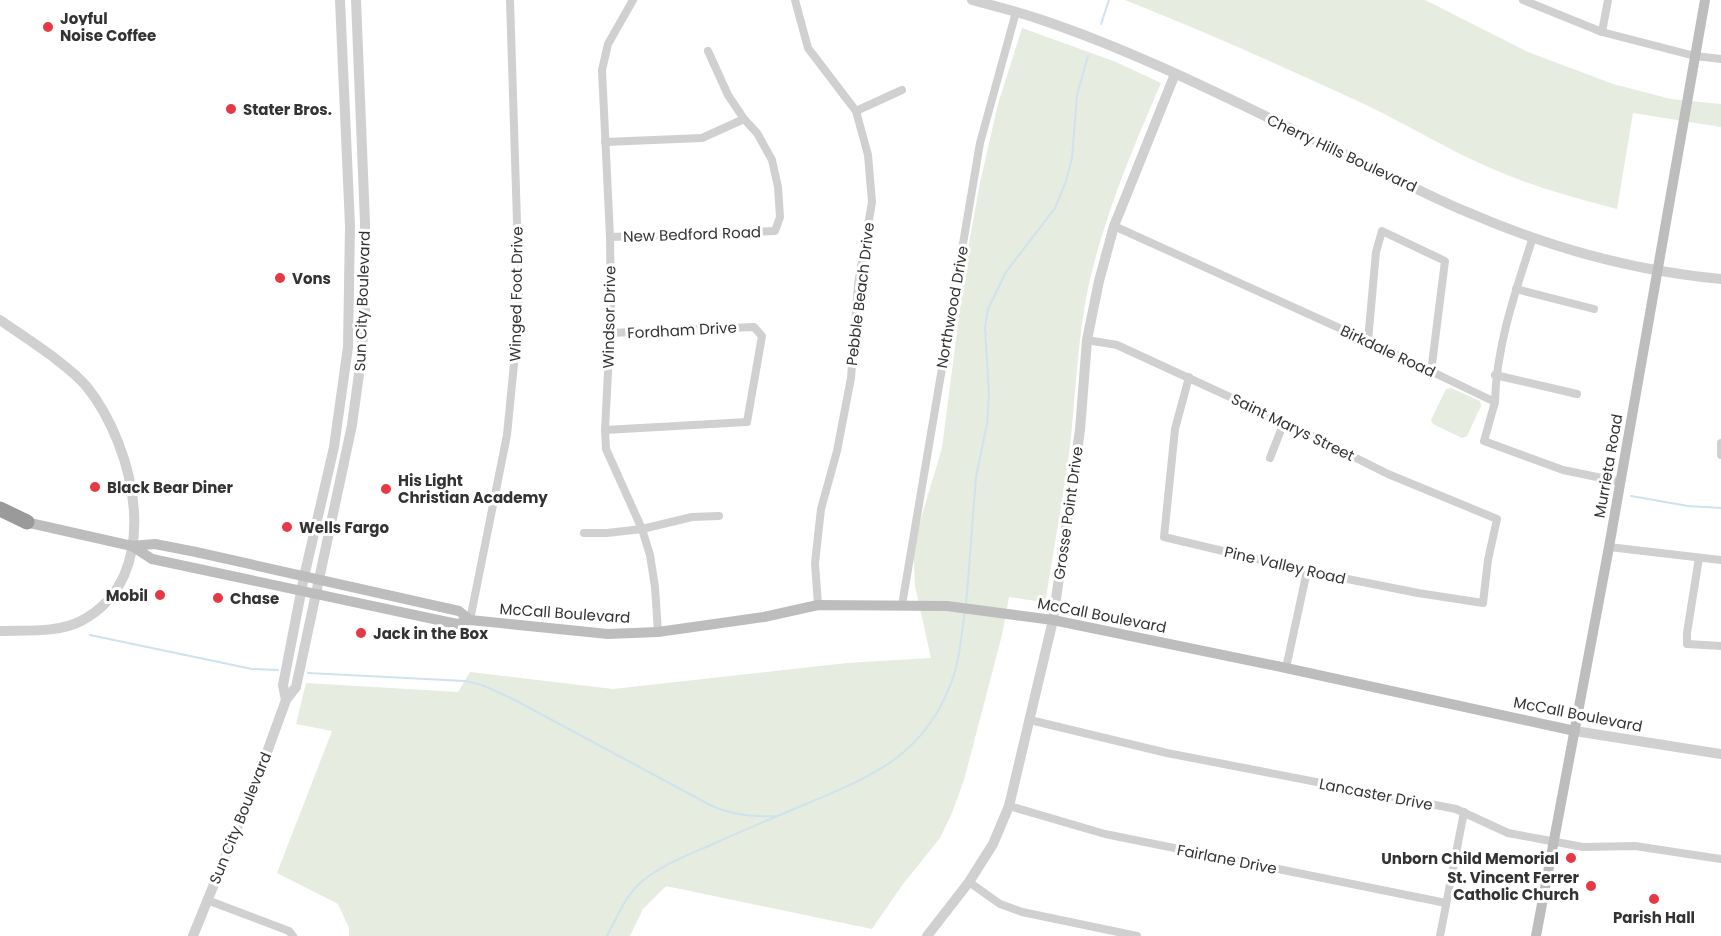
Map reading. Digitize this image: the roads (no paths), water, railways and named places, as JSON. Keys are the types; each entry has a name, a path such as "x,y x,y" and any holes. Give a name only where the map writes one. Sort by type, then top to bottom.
{"highway":[{"path":"0,509 27,522"}],"main road":[{"name":"Murrieta Road","path":"1536,936 1621,482 1705,0"},
{"name":"McCall Boulevard","path":"0,517 132,546 154,544 459,611 470,620"},
{"name":"McCall Boulevard","path":"132,546 152,560 457,624 470,620 608,634 658,632 764,617 818,605 947,606 988,610 1053,620 1286,668 1575,731"}],"street":[{"name":"Sun City Boulevard","path":"286,700 283,685 339,421 350,323 350,226 340,0"},
{"name":"Sun City Boulevard","path":"193,936 262,766 286,700 296,687 356,403 365,309 365,223 356,0"},
{"name":"Winged Foot Drive","path":"470,620 507,435 517,333 519,285 510,0"},
{"name":"Windsor Drive","path":"633,0 608,44 602,70 610,237 605,430 606,449 642,529 650,555 656,587 658,632"},
{"name":"Pebble Beach Drive","path":"795,0 808,48 855,111 868,155 872,202 858,284 851,378 837,451 821,509 815,563 818,605"},
{"name":"Cherry Hills Boulevard","path":"972,0 1016,12 1102,43 1175,74 1471,214 1590,255 1657,270 1721,279"},
{"path":"1523,0 1602,32 1695,56 1721,59"},
{"path":"1602,32 1608,0"},
{"name":"Northwood Drive","path":"902,605 980,143 1016,12"},
{"path":"605,142 702,138 744,119 728,95 708,51"},
{"name":"Grosse Point Drive","path":"927,936 969,882 993,844 1009,806 1053,620 1080,430 1087,340 1103,263 1114,226 1175,74"},
{"path":"855,111 902,90"},
{"name":"New Bedford Road","path":"610,237 775,231 780,217 778,187 772,160 758,133 744,119"},
{"name":"Birkdale Road","path":"1114,226 1368,341 1495,402"},
{"path":"1368,341 1376,252 1382,231 1445,261 1431,372"},
{"path":"1533,237 1516,289 1496,375 1495,402 1484,441 1563,470 1621,482"},
{"path":"1516,289 1594,309"},
{"path":"0,320 85,385 105,414 129,475 135,512 132,546 123,578 114,594 99,610 79,622 57,628 0,631"},
{"name":"Fordham Drive","path":"605,430 747,422 762,336 754,327 609,333"},
{"name":"Saint Marys Street","path":"1087,340 1117,345 1284,422 1388,474 1497,519"},
{"path":"1496,375 1577,394"},
{"name":"Pine Valley Road","path":"1189,377 1175,429 1164,537 1307,571 1483,603 1488,560 1497,519"},
{"path":"1270,458 1284,422"},
{"path":"1721,442 1721,455"},
{"path":"584,532 642,529 692,517 719,516"},
{"path":"1609,547 1721,560"},
{"path":"1699,558 1687,644 1721,645"},
{"path":"1286,668 1307,571"},
{"name":"Lancaster Drive","path":"1030,720 1167,753 1464,812 1508,833 1594,848 1635,846 1721,859"},
{"name":"McCall Boulevard","path":"1575,731 1721,754"},
{"name":"Fairlane Drive","path":"1009,806 1105,834 1446,903"},
{"path":"1440,936 1464,812"},
{"path":"969,882 1000,904 1022,912 1137,936"},
{"path":"207,900 291,933"}],"waterway":[{"path":"1101,24 1109,0"},
{"path":"966,606 976,477 987,424 989,395 985,328 988,309 1006,272 1055,208 1066,181 1072,158 1077,95 1088,56"},
{"path":"1631,496 1688,506 1721,508"},
{"path":"607,936 629,896 638,885 655,872 684,857 853,784 874,773 911,746 940,708 951,683 958,657 965,611"},
{"path":"90,635 252,669 278,670"},
{"path":"308,673 465,681 482,685 511,698 712,806 742,815 774,816"}],"place":[{"name":"Joyful Noise Coffee","path":"48,27"},
{"name":"Stater Bros.","path":"231,109"},
{"name":"Vons","path":"280,278"},
{"name":"Black Bear Diner","path":"95,487"},
{"name":"His Light Christian Academy","path":"386,489"},
{"name":"Wells Fargo","path":"287,527"},
{"name":"Mobil","path":"160,595"},
{"name":"Chase","path":"218,598"},
{"name":"Jack in the Box","path":"361,633"},
{"name":"Unborn Child Memorial","path":"1571,858"},
{"name":"St. Vincent Ferrer Catholic Church","path":"1591,886"},
{"name":"Parish Hall","path":"1654,899"}]}
